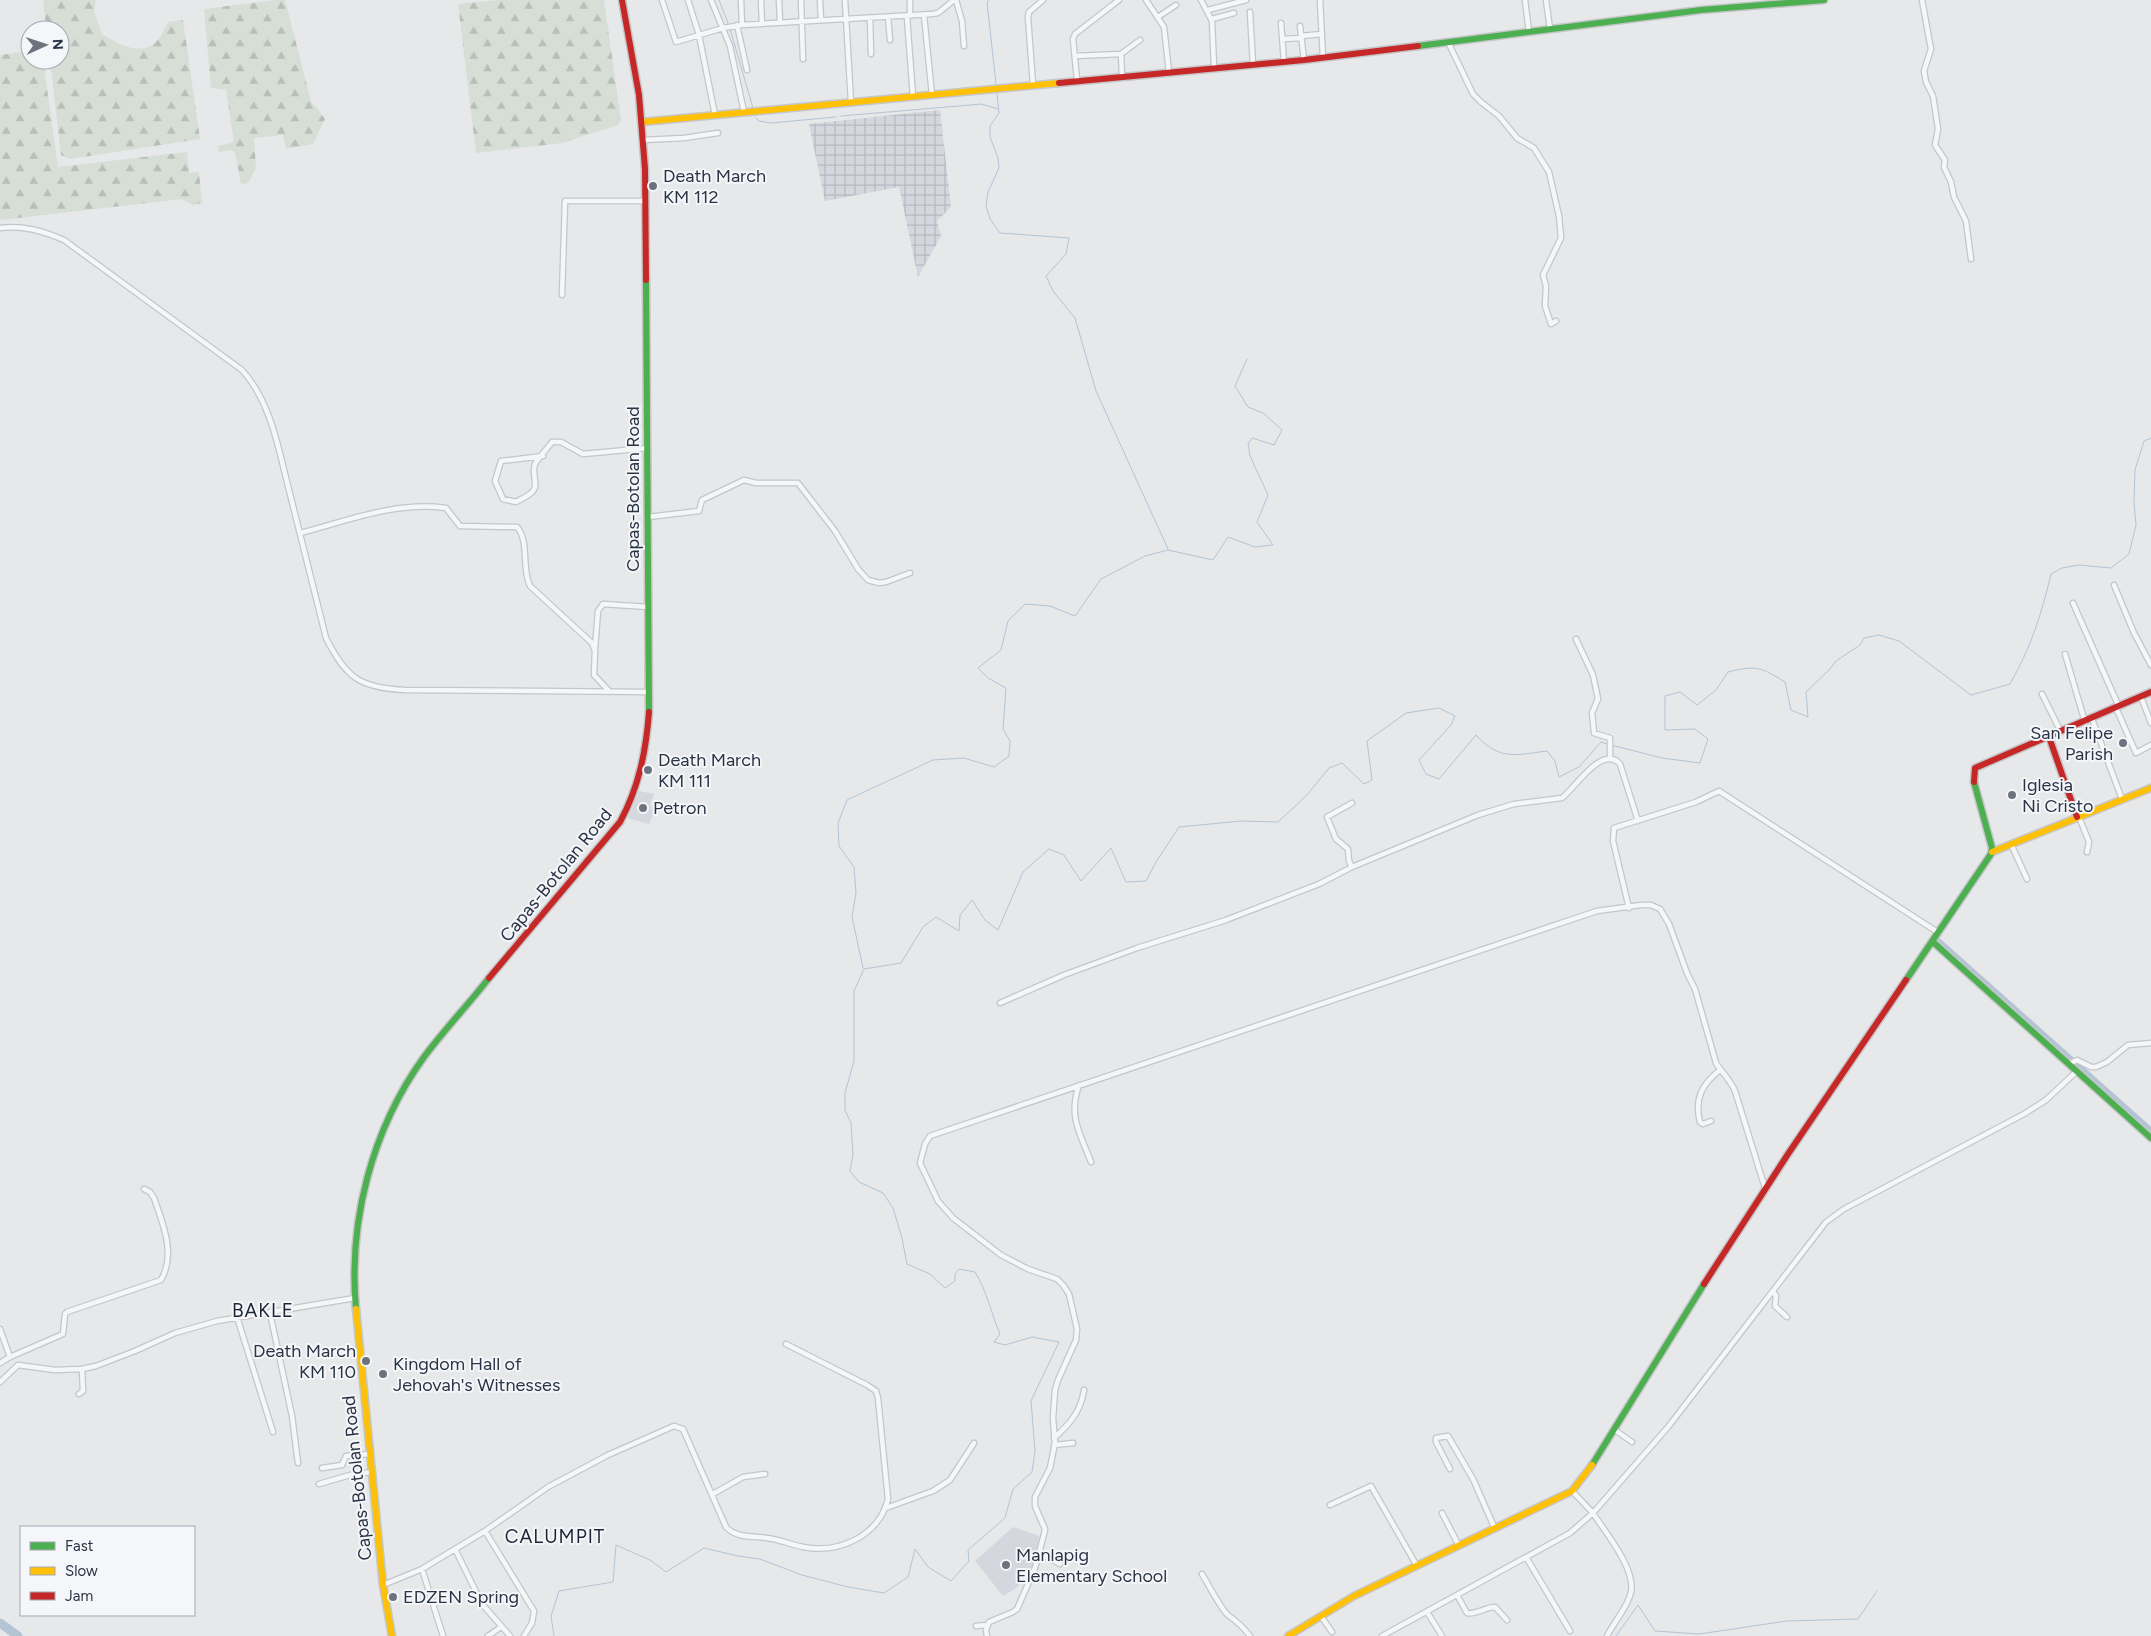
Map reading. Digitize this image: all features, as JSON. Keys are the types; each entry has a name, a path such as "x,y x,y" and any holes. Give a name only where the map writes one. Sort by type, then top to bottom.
{"main road":[{"name":"Capas-Botolan Road","path":"392,1636 383,1584 355,1298 354,1263 360,1204 376,1147 390,1114 405,1086 433,1045 620,822 635,790 643,764 648,729 646,201 642,122 635,70 622,0"},
{"path":"642,122 1304,60 1701,10 1823,0"},
{"path":"1992,852 1974,782 1975,768 2151,692"},
{"path":"2049,737 2078,817"},
{"path":"1288,1636 1354,1596 1572,1491 1594,1463 1681,1318 1798,1136 1934,942 1992,852 2151,788"},
{"path":"1934,942 2151,1138"}],"street":[{"path":"662,0 676,42 739,25 888,18 938,13 955,0 962,21 964,46"},
{"path":"688,0 699,35 714,115"},
{"path":"711,0 724,28 736,68 744,112"},
{"path":"741,0 739,25 747,70"},
{"path":"761,0 762,24"},
{"path":"779,0 780,22"},
{"path":"801,0 803,59"},
{"path":"820,0 821,20"},
{"path":"845,0 851,102"},
{"path":"910,0 908,16 913,97"},
{"path":"1033,85 1028,16 1029,12 1043,0"},
{"path":"1077,80 1074,34 1119,0"},
{"path":"1146,0 1158,17 1165,33 1170,72"},
{"path":"1201,0 1212,19 1214,68"},
{"path":"1208,10 1246,0"},
{"path":"1320,0 1323,58"},
{"path":"1525,0 1530,32"},
{"path":"1546,0 1550,29"},
{"path":"1922,0 1931,49 1924,71 1936,114 1938,131 1935,146 1945,160 1944,167 1951,182 1954,197 1966,221 1971,259"},
{"path":"1158,17 1176,5"},
{"path":"1250,12 1253,65"},
{"path":"1212,19 1234,13"},
{"path":"924,15 932,95"},
{"path":"870,18 872,54"},
{"path":"888,18 890,40"},
{"path":"1281,23 1284,62"},
{"path":"1300,26 1304,60"},
{"path":"1282,39 1322,34"},
{"path":"1074,56 1121,54 1140,40"},
{"path":"1448,42 1473,94 1499,116 1517,138 1534,148 1549,172 1559,216 1560,238 1543,275 1546,286 1545,306 1551,324 1556,321"},
{"path":"1121,54 1122,77"},
{"path":"643,140 684,138 718,133"},
{"path":"562,295 565,201 646,201"},
{"path":"0,228 34,229 64,240 242,370 258,390 273,428 326,638 337,660 356,678 366,684 383,689 649,692"},
{"path":"543,456 501,461 495,481 503,500 516,502 533,491 535,485 534,468 543,456 552,442 561,442 583,454 648,448"},
{"path":"648,517 699,511 702,500 744,480 756,483 795,483 803,488 868,580 879,583 910,573"},
{"path":"300,533 387,510 402,508 446,508 460,526 508,525 517,527 522,536 530,586 585,636 594,646 595,651"},
{"path":"2114,585 2134,632 2151,665"},
{"path":"2073,603 2136,753 2151,746"},
{"path":"609,692 594,675 598,611 603,604 648,607"},
{"path":"1576,639 1593,675 1598,699 1592,713 1594,733 1608,737 1610,758"},
{"path":"2065,654 2085,722"},
{"path":"2042,694 2061,732"},
{"path":"2140,697 2151,723"},
{"path":"2092,719 2122,799"},
{"path":"1610,758 1620,764 1638,821"},
{"path":"1000,1003 1064,975 1137,948 1226,920 1319,884 1352,867 1486,812 1514,804 1562,798 1596,764 1610,758"},
{"path":"1629,908 1612,831 1616,826 1638,821 1696,802 1714,792 1721,791 1744,808 1939,933"},
{"path":"1352,803 1327,816 1336,839 1348,849 1352,867"},
{"path":"2078,817 2089,842 2087,852"},
{"path":"2011,844 2027,879"},
{"path":"976,1626 987,1625 1013,1612 1017,1608 1040,1553 1045,1529 1034,1499 1050,1468 1054,1445 1055,1390 1077,1334 1067,1289 1057,1279 1028,1269 1001,1255 953,1218 936,1196 920,1163 930,1136 1597,911 1651,905 1660,909 1667,918 1687,973 1694,984 1711,1049 1720,1070 1728,1077 1735,1091 1765,1188"},
{"path":"2069,1064 2077,1060 2091,1067 2096,1067 2107,1062 2128,1045 2151,1043"},
{"path":"1710,1121 1703,1124 1700,1122 1698,1098 1707,1082 1720,1070"},
{"path":"1382,1636 1570,1533 1593,1513 1668,1427 1826,1222 1836,1213 2024,1114 2046,1100 2077,1071"},
{"path":"1079,1085 1074,1104 1074,1118 1091,1162"},
{"path":"0,1363 63,1334 64,1314 67,1312 161,1280 168,1263 168,1248 154,1198 144,1189"},
{"path":"1773,1291 1776,1296 1775,1306 1787,1317"},
{"path":"0,1382 18,1365 55,1370 82,1369 128,1354 175,1333 236,1317 355,1298"},
{"path":"270,1313 284,1370 298,1463"},
{"path":"236,1317 273,1432"},
{"path":"0,1329 10,1357"},
{"path":"383,1584 422,1569 485,1532 548,1487 670,1427 678,1426 683,1429 726,1527 730,1532 736,1535 772,1538 804,1548 850,1543 874,1526 886,1508 888,1489 876,1391 786,1344"},
{"path":"79,1394 83,1390 82,1369"},
{"path":"1054,1438 1067,1426 1078,1410 1084,1390"},
{"path":"1615,1430 1632,1442"},
{"path":"1450,1469 1436,1442 1436,1438 1448,1436 1473,1479 1495,1529"},
{"path":"1054,1445 1073,1442"},
{"path":"886,1508 933,1490 950,1480 974,1443"},
{"path":"322,1468 342,1464 346,1456 370,1454"},
{"path":"319,1484 350,1475 372,1472"},
{"path":"712,1494 743,1477 765,1474"},
{"path":"1330,1505 1371,1486 1417,1566"},
{"path":"1572,1491 1593,1513 1620,1555 1631,1586 1630,1595 1607,1636"},
{"path":"1442,1513 1459,1546"},
{"path":"485,1532 534,1612 532,1623 524,1636"},
{"path":"456,1549 482,1604 510,1636"},
{"path":"1040,1553 1060,1564"},
{"path":"1526,1557 1570,1631"},
{"path":"422,1569 443,1636"},
{"path":"1202,1574 1226,1613 1233,1617 1238,1626 1250,1636"},
{"path":"1457,1595 1467,1613 1472,1614 1488,1607 1495,1607 1508,1620"},
{"path":"1427,1612 1442,1636"},
{"path":"1321,1616 1332,1632"},
{"path":"987,1625 987,1636"},
{"path":"489,1635 501,1627"}],"shaded area":[{"path":"940,110 951,207 937,221 941,236 918,277 899,187 825,201 809,124"},
{"path":"639,791 654,794 650,805 656,809 649,824 628,818"},
{"name":"Manlapig Elementary School","path":"1013,1527 1039,1536 1034,1569 1015,1589 1003,1596 975,1561"}],"green space":[{"path":"43,0 96,0 94,12 102,34 122,45 137,49 151,45 158,40 168,22 183,20 200,139 70,159 61,155 51,70 70,70 70,20 45,20"},
{"path":"285,0 311,101 325,119 313,144 286,149 283,135 254,138 256,168 248,183 241,184 235,153 231,150 219,152 218,146 234,142 226,90 211,88 204,9"},
{"path":"498,0 604,0 621,120 618,125 562,143 476,153 458,4"},
{"path":"20,52 20,70 44,70 58,167 187,152 189,173 199,172 202,203 193,205 182,199 0,220 0,55"}],"waterway":[{"path":"719,0 728,23"},
{"path":"989,0 987,2 996,84"},
{"path":"730,29 753,108"},
{"path":"997,93 999,113 990,126 990,137 998,158 999,168 988,192 986,206 990,219 1000,233 1069,238 1066,254 1046,276 1053,291 1075,318 1096,391 1168,549"},
{"path":"841,116 982,104 998,109"},
{"path":"755,117 759,121 771,123 836,117"},
{"path":"863,968 852,917 856,893 854,867 839,846 838,823 847,800 933,760 964,758 994,767 1009,756 1010,741 1003,729 1006,688 988,678 978,668 1001,650 1008,621 1025,604 1050,606 1075,616 1101,579 1145,556 1168,550 1213,560 1228,537 1255,547 1273,545 1257,522 1268,495 1250,456 1248,444 1252,438 1274,445 1282,430 1263,413 1248,407 1235,386 1247,359"},
{"path":"1611,745 1662,758 1700,763 1708,739 1695,729 1665,730 1665,696 1680,692 1697,705 1716,690 1728,672 1752,668 1764,670 1785,682 1791,710 1808,717 1806,692 1836,661 1860,645 1864,638 1879,635 1899,641 1971,695 2010,684 2035,631 2051,574 2062,568 2079,565 2111,568 2129,554 2136,525 2134,502 2135,470 2144,441 2151,438"},
{"path":"554,1636 551,1616 559,1591 613,1582 616,1545 650,1560 666,1572 704,1548 760,1559 802,1575 848,1587 884,1593 908,1577 915,1549 928,1567 951,1581 969,1561 968,1550 1005,1518 1013,1489 1032,1472 1035,1451 1031,1401 1059,1342 1032,1337 1005,1345 994,1342 1000,1334 986,1294 975,1272 959,1269 955,1274 955,1281 945,1288 930,1274 907,1264 893,1208 883,1193 859,1182 850,1171 853,1155 851,1123 845,1110 845,1093 854,1061 854,991 864,969 901,963 923,927 936,917 959,931 960,915 972,900 985,920 998,930 1023,872 1049,849 1064,855 1081,881 1111,848 1126,882 1146,881 1179,827 1241,821 1278,822 1307,795 1329,768 1342,763 1364,784 1372,780 1367,741 1406,713 1439,708 1455,716 1451,725 1419,760 1426,774 1439,779 1476,735 1501,753 1517,755 1547,751 1555,761 1559,777 1579,767 1601,742 1607,744"},
{"path":"1938,940 2151,1130"},
{"path":"1616,1636 1638,1605 1655,1631 1699,1634 1787,1621 1858,1619 1877,1591"},
{"path":"0,1623 18,1636"}],"traffic: fast":[{"path":"1418,46 1701,10 1824,0"},
{"path":"646,280 649,712"},
{"path":"1906,980 1991,854 1992,848 1974,782"},
{"path":"1933,942 2151,1138"},
{"path":"356,1309 354,1276 360,1210 368,1177 390,1114 424,1057 489,978"},
{"path":"1592,1465 1704,1284"}],"traffic: slow":[{"path":"642,122 1059,83"},
{"path":"1992,852 2151,788"},
{"path":"356,1309 383,1585 392,1636"},
{"path":"1288,1636 1354,1596 1572,1491 1592,1465"}],"traffic: jam":[{"path":"622,0 639,95 645,169 646,280"},
{"path":"1059,83 1304,60 1418,46"},
{"path":"1974,782 1975,768 2151,692"},
{"path":"489,978 620,822 637,782 646,741 649,712"},
{"path":"2049,737 2077,817"},
{"path":"1704,1284 1788,1154 1906,980"}],"place":[{"name":"Death March KM 112","path":"653,186"},
{"name":"San Felipe Parish","path":"2123,743"},
{"name":"Death March KM 111","path":"648,770"},
{"name":"Iglesia Ni Cristo","path":"2012,795"},
{"name":"Petron","path":"643,808"},
{"name":"Death March KM 110","path":"366,1361"},
{"name":"Kingdom Hall of Jehovah's Witnesses","path":"383,1374"},
{"name":"Manlapig Elementary School","path":"1006,1565"},
{"name":"EDZEN Spring","path":"393,1597"}],"district":[{"name":"BAKLE","path":"263,1310"},
{"name":"CALUMPIT","path":"555,1536"}]}
